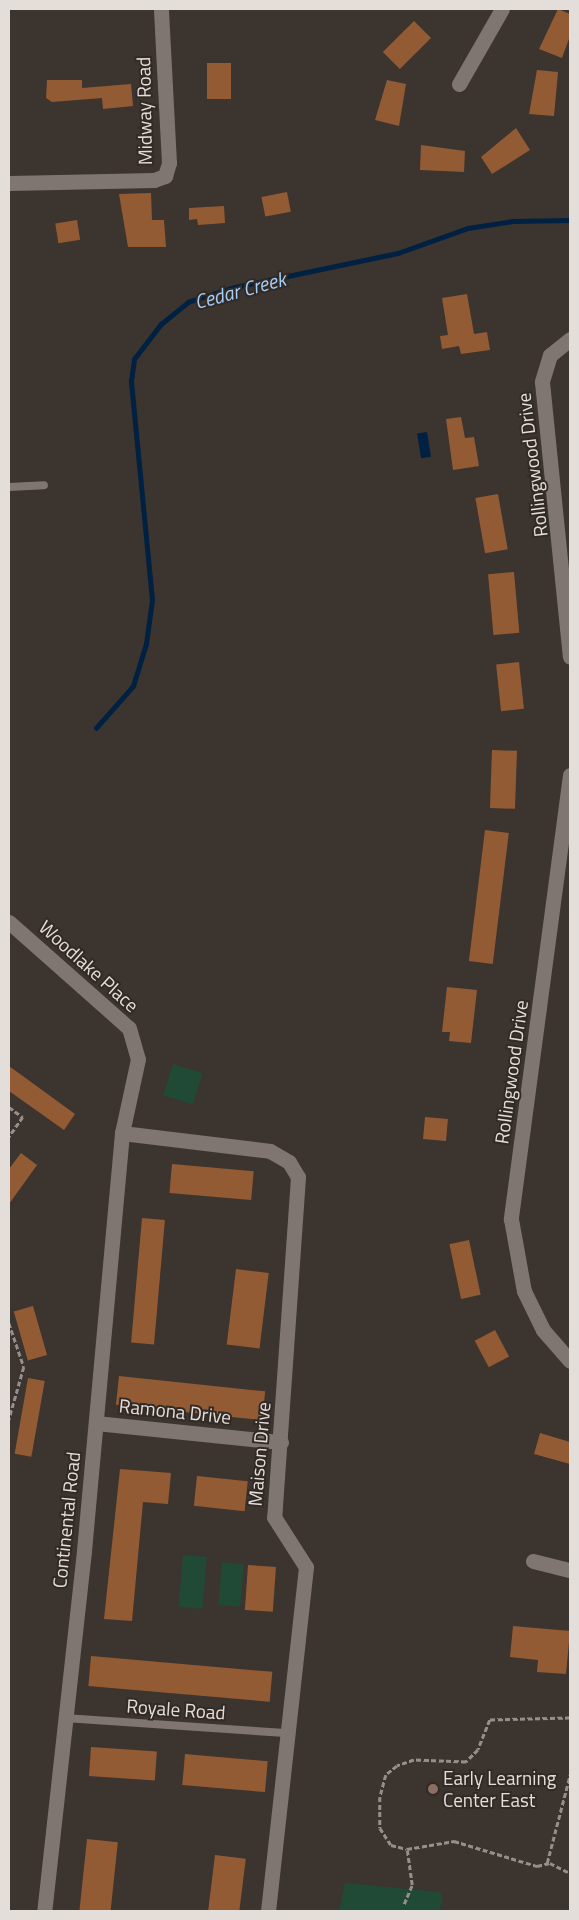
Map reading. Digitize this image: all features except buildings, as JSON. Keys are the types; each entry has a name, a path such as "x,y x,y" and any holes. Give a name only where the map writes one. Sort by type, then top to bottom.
{"street":[{"name":"Midway Road","path":"9,183 154,180 165,176 169,164 161,9"},
{"path":"459,84 502,9"},
{"name":"Rollingwood Drive","path":"570,338 550,355 542,382 570,657"},
{"name":"Rollingwood Drive","path":"570,775 511,1219 524,1291 543,1330 570,1361"},
{"name":"Woodlake Place","path":"9,922 133,1035 138,1058 122,1133"},
{"name":"Continental Road","path":"44,1911 96,1422 122,1133"},
{"name":"Maison Drive","path":"122,1133 270,1151 289,1162 298,1177 281,1442 274,1517 306,1567 285,1733 268,1911"},
{"name":"Ramona Drive","path":"96,1422 281,1442"},
{"path":"533,1560 570,1570"}],"lane":[{"path":"9,487 44,485"},
{"name":"Royale Road","path":"66,1718 285,1733"}],"path":[{"path":"9,1107 23,1117 9,1137"},
{"path":"9,1323 24,1367 21,1391 9,1420"},
{"path":"570,1718 490,1720 478,1750 466,1762 414,1760 397,1766 386,1775 380,1797 380,1828 385,1841 407,1849 454,1841 537,1866 547,1864 570,1873"},
{"path":"547,1864 570,1775"},
{"path":"404,1904 412,1885 407,1849"}],"green space":[{"path":"173,1064 203,1073 193,1105 163,1096"},
{"path":"183,1555 207,1557 202,1609 178,1607"},
{"path":"222,1562 244,1564 240,1607 218,1605"},
{"path":"345,1883 440,1892 443,1899 439,1911 339,1911"}],"water":[{"path":"427,432 431,457 421,458 417,434"}],"waterway":[{"name":"Cedar Creek","path":"96,728 133,686 146,644 152,600 131,381 134,359 161,324 188,302 235,287 398,253 468,228 513,221 570,220"}],"place":[{"name":"Early Learning Center East","path":"433,1789"}]}
